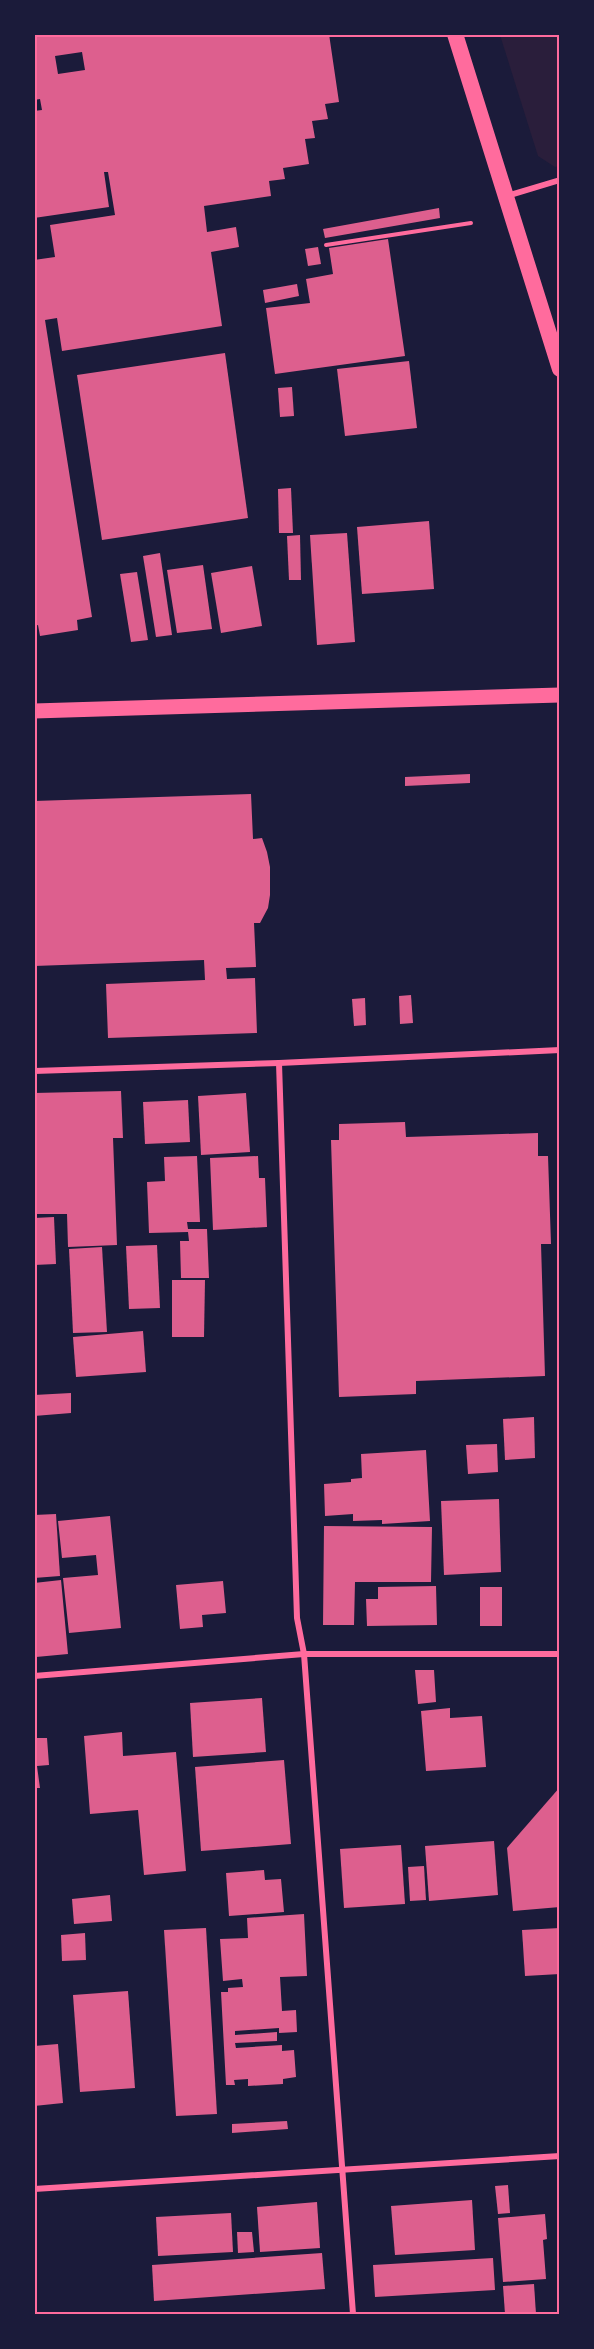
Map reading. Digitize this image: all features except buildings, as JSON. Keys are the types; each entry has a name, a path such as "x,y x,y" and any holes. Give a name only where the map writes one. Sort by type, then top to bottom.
{"highway":[{"path":"455,34 560,369"}],"main road":[{"path":"34,711 560,695"}],"street":[{"path":"507,196 560,180"},
{"path":"34,1071 560,1050"},
{"path":"279,1063 297,1618 304,1654 352,2314"},
{"path":"34,1676 304,1654 560,1654"},
{"path":"34,2189 560,2157"}],"path":[{"path":"326,245 471,224"}],"shaded area":[{"path":"500,35 559,35 559,166 555,167 538,156"}]}
